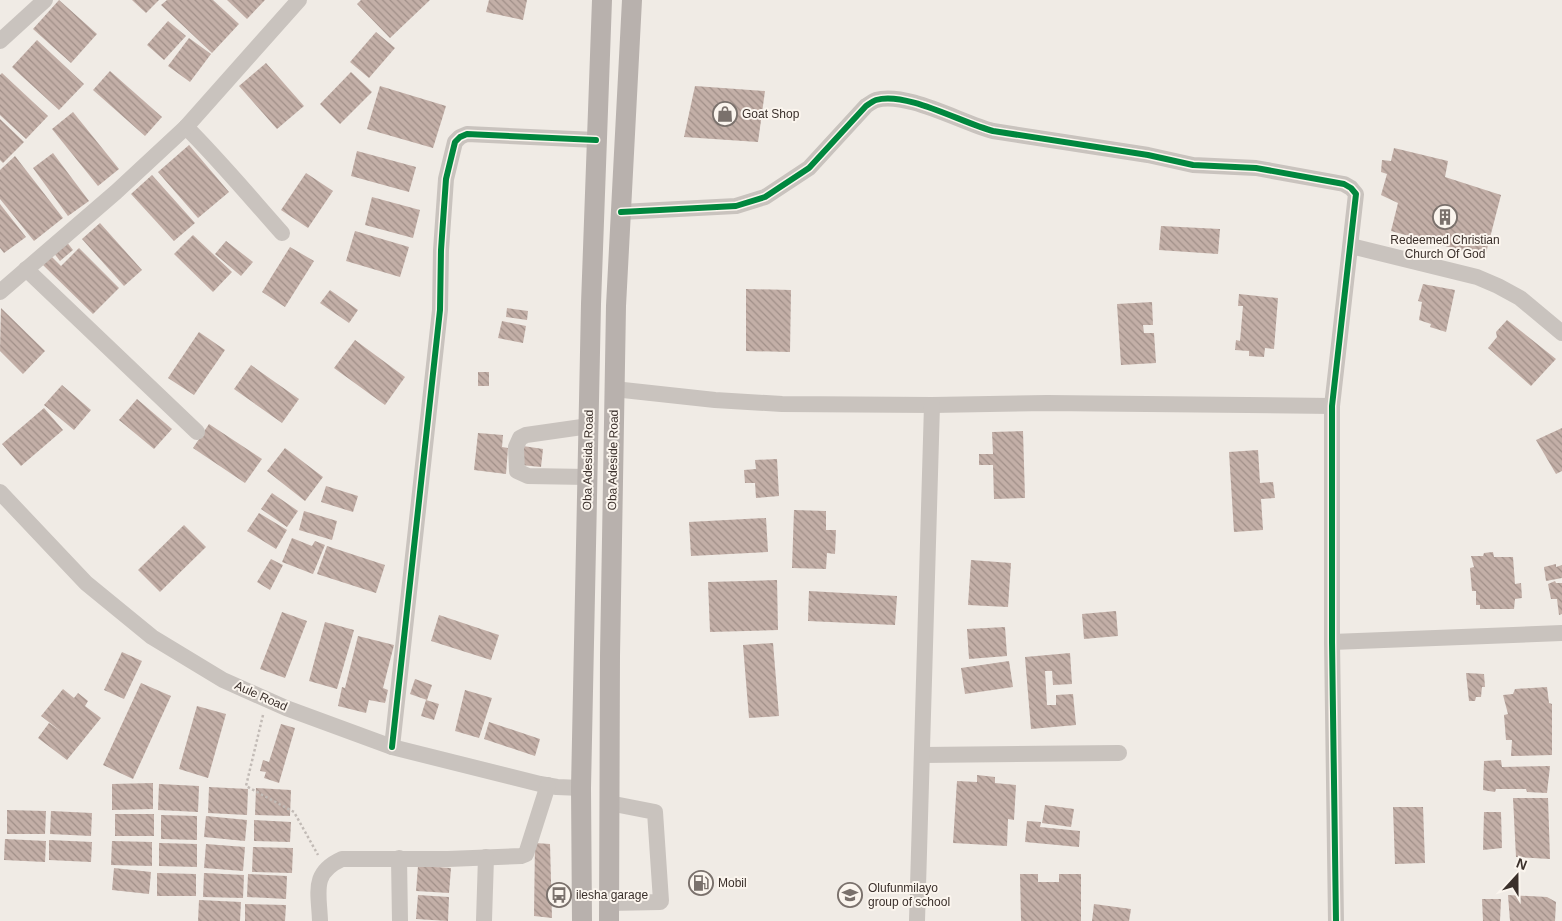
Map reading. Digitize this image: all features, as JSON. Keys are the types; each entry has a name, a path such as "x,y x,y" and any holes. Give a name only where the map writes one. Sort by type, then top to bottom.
{"main road":[{"name":"Oba Adesida Road","path":"582,921 581,788 591,304 602,0"},
{"name":"Oba Adeside Road","path":"609,912 610,646 616,306 632,0"},
{"path":"600,45 629,45"}],"street":[{"path":"0,41 44,0"},
{"path":"0,292 116,192 186,127 299,0"},
{"path":"621,212 736,206 764,197 809,168 866,106 875,100 886,98 906,100 992,130 1148,155 1193,165 1256,168 1344,184 1351,188 1356,194 1332,406 1332,642 1336,921"},
{"path":"186,127 216,157 282,233"},
{"path":"392,747 440,310 441,250 446,179 456,142 460,137 467,134 596,140"},
{"path":"1351,246 1476,277 1498,286 1520,298 1562,333"},
{"path":"26,269 197,432"},
{"path":"614,389 715,400 782,404 932,405 1047,403 1332,406"},
{"path":"917,921 932,405"},
{"path":"588,477 528,476 522,474 517,471 516,447 520,438 526,435 589,426"},
{"name":"Aule Road","path":"0,492 86,583 152,637 223,680 392,747 548,786 581,788"},
{"path":"1332,642 1562,633"},
{"path":"922,754 1119,754"},
{"path":"320,921 319,884 322,872 331,864 342,859 448,859 521,856 526,854 548,786"},
{"path":"609,804 655,812 661,900 609,912"},
{"path":"484,921 486,857"},
{"path":"399,858 400,921"}],"path":[{"path":"267,699 246,786 294,812 326,868"}],"building":[{"path":"59,0 97,34 71,63 33,29"},
{"path":"132,0 159,0 146,13"},
{"path":"167,0 213,0 239,24 212,53 161,5"},
{"path":"227,0 265,0 247,19"},
{"path":"361,0 430,0 390,38 357,4"},
{"path":"489,0 527,0 523,20 486,12"},
{"path":"168,21 186,36 164,60 147,45"},
{"path":"376,32 395,48 369,78 350,62"},
{"path":"189,38 211,54 190,82 168,66"},
{"path":"37,40 84,84 59,110 12,67"},
{"path":"266,63 304,106 277,129 239,86"},
{"path":"110,71 162,117 145,136 93,90"},
{"path":"351,72 372,92 340,124 320,104"},
{"path":"2,73 48,116 26,139 0,115 0,75"},
{"path":"380,86 446,106 433,148 367,129"},
{"name":"Goat Shop","path":"695,86 765,91 758,142 684,137"},
{"path":"73,112 119,169 98,186 52,129"},
{"path":"0,119 24,142 3,163 0,160"},
{"path":"189,145 229,192 198,218 158,172"},
{"name":"Redeemed Christian Church Of God","path":"1394,148 1448,161 1445,177 1501,195 1485,257 1391,231 1398,203 1381,195 1387,174 1381,172 1382,160 1391,161"},
{"path":"357,151 416,167 409,192 351,176"},
{"path":"53,153 89,201 68,216 33,168"},
{"path":"15,156 63,218 34,241 0,199 0,170"},
{"path":"306,173 333,191 308,228 281,210"},
{"path":"152,175 195,223 174,241 131,194"},
{"path":"372,197 420,210 413,238 365,225"},
{"path":"0,204 26,237 4,253 0,248"},
{"path":"100,223 142,270 124,286 82,239"},
{"path":"1161,226 1220,229 1218,254 1159,250"},
{"path":"355,231 409,247 400,277 346,261"},
{"path":"193,235 232,272 213,292 174,254"},
{"path":"66,241 73,250 60,261 53,252"},
{"path":"226,241 253,262 241,276 215,254"},
{"path":"290,247 314,261 285,307 262,292"},
{"path":"79,248 119,288 93,314 43,265 51,256 61,266"},
{"path":"1423,284 1455,290 1446,332 1430,327 1431,324 1419,320 1422,302 1418,301"},
{"path":"746,289 791,290 790,352 746,351"},
{"path":"330,290 358,310 349,323 320,303"},
{"path":"1239,294 1278,298 1274,349 1265,348 1264,357 1249,356 1249,351 1235,350 1236,340 1240,341 1243,306 1238,306"},
{"path":"1152,302 1153,325 1143,325 1144,333 1154,333 1156,363 1121,365 1117,304"},
{"path":"1,308 45,351 23,374 0,351"},
{"path":"507,308 528,311 527,320 506,317"},
{"path":"1507,320 1556,359 1531,386 1488,348 1497,337 1496,332"},
{"path":"502,321 526,326 523,343 498,338"},
{"path":"199,332 225,350 194,395 168,378"},
{"path":"355,340 405,377 385,405 334,368"},
{"path":"251,365 299,399 282,423 234,389"},
{"path":"478,372 489,372 489,386 478,386"},
{"path":"62,385 91,410 74,430 44,405"},
{"path":"137,399 172,429 154,449 119,420"},
{"path":"44,408 63,430 21,466 2,444"},
{"path":"209,424 262,459 245,483 193,448"},
{"path":"1562,428 1562,471 1556,474 1536,440"},
{"path":"1023,431 1025,498 994,499 993,465 979,465 979,454 993,454 992,432"},
{"path":"478,433 503,435 502,447 508,448 506,474 474,470"},
{"path":"523,446 543,449 541,467 521,465"},
{"path":"285,448 323,477 305,501 267,471"},
{"path":"1258,450 1260,483 1273,482 1275,498 1261,499 1263,530 1234,532 1229,452"},
{"path":"777,459 779,496 756,498 755,483 745,483 744,470 756,469 755,460"},
{"path":"326,486 358,496 353,512 321,502"},
{"path":"272,493 298,511 287,527 261,509"},
{"path":"794,510 826,511 826,530 836,530 835,554 827,553 826,569 792,568"},
{"path":"304,511 337,521 332,540 299,530"},
{"path":"259,513 287,530 276,549 247,531"},
{"path":"766,518 768,552 691,556 689,522"},
{"path":"184,525 206,547 160,592 138,570"},
{"path":"292,538 312,546 315,541 325,545 313,574 282,562"},
{"path":"327,546 385,565 376,593 317,574"},
{"path":"1493,552 1494,557 1513,557 1515,584 1521,583 1522,598 1515,599 1514,609 1480,609 1480,605 1476,605 1476,591 1472,591 1470,568 1474,567 1471,556 1483,556 1484,553"},
{"path":"271,559 283,565 270,590 257,582"},
{"path":"971,560 1011,563 1008,607 968,605"},
{"path":"1556,564 1556,567 1562,565 1562,578 1546,581 1544,567"},
{"path":"777,580 778,630 710,632 708,582"},
{"path":"1555,581 1556,583 1562,583 1562,614 1559,615 1557,599 1551,599 1548,584"},
{"path":"809,591 897,596 895,625 808,621"},
{"path":"1116,611 1118,636 1084,639 1082,614"},
{"path":"282,612 307,621 285,678 260,669"},
{"path":"439,615 499,635 491,660 431,641"},
{"path":"325,622 354,630 337,689 309,681"},
{"path":"1005,627 1007,656 969,659 967,629"},
{"path":"358,636 394,645 383,688 388,690 385,703 369,700 366,713 338,706 342,687 345,688"},
{"path":"773,643 779,716 749,718 743,645"},
{"path":"122,652 142,661 124,699 104,690"},
{"path":"1070,653 1072,684 1053,685 1052,671 1045,671 1047,705 1056,705 1056,695 1073,694 1076,725 1031,729 1025,657"},
{"path":"1009,661 1013,687 965,694 961,668"},
{"path":"1466,673 1484,674 1485,687 1482,687 1481,697 1476,697 1475,701 1469,701"},
{"path":"415,679 432,685 427,700 410,694"},
{"path":"141,683 171,696 133,779 103,765"},
{"path":"1547,687 1549,703 1552,704 1552,755 1511,756 1512,740 1506,740 1504,715 1508,714 1503,695 1513,694 1515,689"},
{"path":"63,689 74,698 78,693 88,701 85,706 101,718 67,760 38,738 49,723 63,733 41,716"},
{"path":"465,690 492,698 479,738 455,731"},
{"path":"426,700 439,704 434,720 421,716"},
{"path":"197,706 226,714 208,778 179,769"},
{"path":"489,722 540,739 535,756 484,739"},
{"path":"281,724 295,728 279,783 264,778 266,772 260,771 263,760 269,762"},
{"path":"1501,760 1502,767 1550,766 1547,793 1527,792 1526,789 1496,789 1495,792 1483,790 1484,761"},
{"path":"977,775 995,777 995,783 1016,785 1014,820 1008,819 1007,846 953,843 957,781 977,782"},
{"path":"153,783 153,809 112,810 112,784"},
{"path":"159,784 199,786 198,812 158,810"},
{"path":"209,787 248,789 247,815 208,813"},
{"path":"256,788 291,790 290,816 255,815"},
{"path":"1513,798 1548,798 1550,859 1516,857"},
{"path":"1045,805 1074,809 1071,827 1042,823"},
{"path":"1393,807 1423,807 1425,863 1395,864"},
{"path":"7,810 46,811 45,834 7,834"},
{"path":"51,811 92,813 91,836 50,834"},
{"path":"1484,812 1501,812 1502,848 1483,850"},
{"path":"115,814 154,814 154,836 115,836"},
{"path":"161,815 197,816 197,840 161,839"},
{"path":"206,816 247,820 245,841 204,837"},
{"path":"254,820 291,822 290,842 254,841"},
{"path":"1027,821 1041,822 1040,827 1080,831 1079,847 1025,842"},
{"path":"5,839 46,841 45,862 4,860"},
{"path":"49,840 92,842 91,862 49,860"},
{"path":"112,841 152,842 152,866 111,865"},
{"path":"159,843 197,844 197,867 159,866"},
{"path":"535,843 550,844 552,918 534,916"},
{"path":"206,844 245,847 243,871 204,868"},
{"path":"253,847 293,848 292,873 252,872"},
{"path":"418,866 451,868 449,893 416,891"},
{"path":"114,868 151,872 149,894 112,890"},
{"path":"157,873 196,874 196,896 157,896"},
{"path":"204,873 244,875 243,898 203,897"},
{"path":"248,874 287,876 286,899 247,897"},
{"path":"1020,874 1038,874 1038,882 1059,882 1059,874 1081,874 1081,921 1021,921"},
{"path":"418,895 449,897 448,921 416,919"},
{"path":"1508,895 1547,897 1556,902 1555,921 1510,921"},
{"path":"1482,899 1501,899 1500,921 1483,921"},
{"path":"199,900 241,902 240,921 198,921"},
{"path":"245,904 286,905 285,921 245,921"},
{"path":"1094,904 1131,909 1129,921 1092,921"}],"cycle path":[{"path":"621,212 736,206 765,197 809,168 866,106 876,100 888,98 903,100 934,109 993,131 1148,155 1193,165 1256,168 1344,184 1351,188 1356,194 1332,406 1332,642 1336,921"},
{"path":"392,747 440,310 441,250 446,179 455,142 467,134 596,140"}],"place":[{"name":"Goat Shop","path":"725,114"},
{"name":"Redeemed Christian Church Of God","path":"1445,217"},
{"name":"Mobil","path":"701,883"},
{"name":"ilesha garage","path":"559,895"},
{"name":"Olufunmilayo group of school","path":"850,895"}]}
